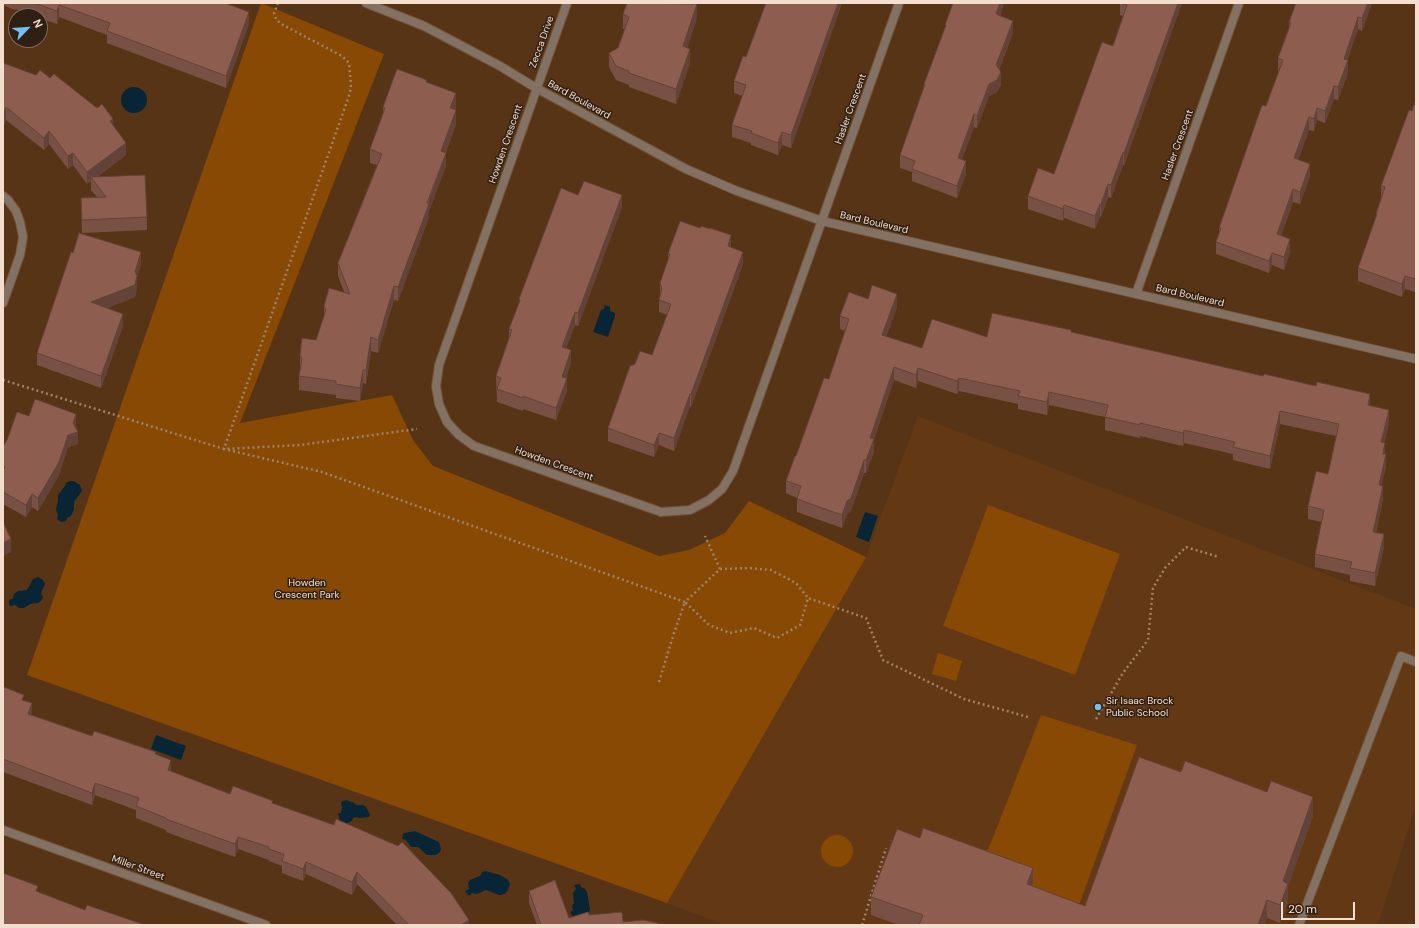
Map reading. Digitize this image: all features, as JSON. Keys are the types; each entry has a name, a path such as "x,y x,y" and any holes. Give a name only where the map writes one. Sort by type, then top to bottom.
{"street":[{"name":"Bard Boulevard","path":"366,3 424,26 500,66 536,88 686,169 737,191 822,221 1416,359"},
{"name":"Zecca Drive","path":"536,88 566,3"},
{"name":"Hasler Crescent","path":"822,221 899,3"},
{"name":"Hasler Crescent","path":"1136,294 1239,3"},
{"name":"Howden Crescent","path":"536,88 439,365 436,386 439,404 447,422 459,435 474,446 660,512 690,510 709,500 722,489 733,471 822,221"},
{"path":"3,196 16,211 23,237 20,254 3,303"},
{"path":"1299,925 1401,656 1416,662"},
{"name":"Miller Street","path":"3,830 266,925"}],"path":[{"path":"224,449 350,93 351,85 349,63 342,56 281,24 276,19 274,13 278,3"},
{"path":"3,380 224,449 322,472 685,602 709,625 730,633 754,628 777,638 800,625 808,598"},
{"path":"224,449 300,445 416,429"},
{"path":"706,536 720,569"},
{"path":"1096,719 1124,673 1148,640 1153,588 1165,568 1186,547 1219,557"},
{"path":"659,682 685,602 720,569 749,568 771,570 796,583 808,598 866,618 883,660 964,699 1028,717"},
{"path":"862,925 886,848"}],"shaded area":[{"name":"Sir Isaac Brock Public School","path":"918,416 1416,609 1416,804 1378,925 725,925 667,903 866,557"}],"green space":[{"name":"Howden Crescent Park","path":"261,3 384,54 240,423 392,395 413,440 433,466 659,556 689,550 725,533 749,501 866,557 667,903 27,675"},
{"path":"988,505 1120,554 1075,675 943,626"},
{"path":"938,653 962,661 956,681 932,674"},
{"path":"1041,715 1137,745 1078,908 887,840 988,850"},
{"path":"837,835 846,838 850,842 853,851 850,860 846,864 837,867 828,864 824,860 821,851 824,842 828,838"}],"water":[{"path":"134,87 143,91 147,100 143,109 134,113 125,109 121,100 125,91"},
{"path":"605,305 610,307 610,311 615,313 608,337 593,332 601,310 604,309"},
{"path":"74,481 80,485 82,491 74,502 74,509 71,516 67,518 66,521 61,522 57,519 58,515 56,510 58,495 66,483"},
{"path":"865,512 878,516 869,542 856,537"},
{"path":"38,577 43,580 45,584 41,593 43,597 41,601 30,604 24,608 9,605 9,600 13,598 14,594 18,591 27,590 33,579"},
{"path":"156,735 186,746 181,760 151,749"},
{"path":"346,800 356,805 363,805 366,807 370,815 369,817 356,817 353,818 352,821 343,825 340,824 339,816 337,814 341,813 341,802"},
{"path":"415,831 439,842 441,849 440,852 436,855 427,855 418,847 411,847 406,840 402,839 404,833"},
{"path":"486,871 500,875 508,880 510,884 508,890 505,894 499,895 486,890 477,894 472,893 469,896 465,891 469,889 468,883 470,880 480,876 482,872"},
{"path":"580,884 581,887 587,892 590,909 589,913 584,916 580,917 576,915 573,917 570,912 573,910 573,893 576,889 574,885"}],"building":[{"path":"34,3 225,3 249,12 226,76 107,31 110,23 59,5 57,11"},
{"path":"627,3 697,4 683,46 690,49 676,89 629,73 629,71 616,66 609,53 618,48 629,17 623,14"},
{"path":"766,3 838,3 791,135 782,132 778,143 751,133 752,131 732,125 746,85 734,81 743,56 746,57"},
{"path":"953,3 1000,3 996,14 1013,21 996,65 1001,72 997,80 989,84 977,116 974,114 958,158 966,161 957,186 912,169 915,161 900,155"},
{"path":"1121,3 1178,3 1124,153 1123,152 1111,185 1108,184 1095,216 1064,205 1063,209 1028,196 1038,168 1054,174 1102,42 1113,46 1127,5"},
{"path":"1296,3 1368,3 1362,18 1358,17 1344,59 1348,60 1338,87 1334,86 1325,111 1317,108 1314,119 1309,117 1294,158 1310,164 1300,192 1293,189 1277,234 1290,239 1284,257 1272,253 1269,261 1216,242 1221,228 1219,228 1262,105 1266,106 1283,60 1278,58 1291,23 1289,22"},
{"path":"3,63 36,75 40,70 50,78 54,74 97,108 102,104 113,119 110,121 126,143 87,172 73,153 68,156 49,131 44,138 6,107 3,115"},
{"path":"397,69 456,93 450,108 456,110 441,151 446,153 398,287 394,286 378,340 371,337 366,370 363,370 360,388 336,384 336,381 299,376 302,359 300,355 302,338 316,340 326,310 324,306 329,288 350,294 338,263 382,154 370,149"},
{"path":"1416,100 1416,276 1415,279 1405,276 1402,284 1358,268 1385,187 1381,186 1409,110 1412,111"},
{"path":"145,175 147,217 82,220 81,198 106,197 91,177"},
{"path":"584,181 622,195 578,313 575,312 562,347 571,350 562,377 567,378 556,408 523,396 523,398 497,389 501,378 496,376 512,330 509,329 520,300 519,299 561,188 578,195"},
{"path":"680,221 700,228 701,226 710,228 731,235 728,246 743,252 674,438 659,433 654,445 608,428 630,366 635,364 640,351 652,355 671,304 659,300 662,289 660,283 670,254 668,254"},
{"path":"79,233 141,252 135,272 137,276 135,285 91,302 123,314 101,376 37,353 71,252 73,253"},
{"path":"872,285 897,294 882,335 922,348 932,319 987,337 992,313 1071,330 1071,332 1263,376 1264,374 1316,386 1317,382 1370,394 1368,405 1389,410 1381,442 1385,443 1383,454 1386,454 1379,485 1383,486 1373,532 1384,534 1375,573 1350,568 1352,562 1315,554 1324,510 1308,506 1316,471 1328,474 1339,424 1280,411 1270,456 1233,447 1235,442 1184,430 1183,433 1105,417 1108,405 1049,392 1047,402 1018,396 1020,391 959,378 957,381 918,368 916,375 894,367 870,438 874,439 866,460 864,460 851,498 847,501 842,515 797,499 801,486 786,481 824,378 829,379 849,319 840,316 849,292 868,299"},
{"path":"35,399 76,414 73,423 78,432 68,435 59,462 38,498 32,494 26,505 3,492 3,470 5,467 3,466 3,447 17,412 29,416"},
{"path":"3,522 11,539 3,543"},
{"path":"4,687 24,695 22,700 32,703 28,714 92,736 94,731 156,752 155,754 171,760 168,770 230,794 233,786 273,801 272,803 334,825 336,819 398,846 402,842 451,893 469,920 461,925 409,925 357,872 352,882 306,862 303,869 282,861 284,854 269,849 269,847 238,837 235,844 166,819 136,806 139,798 95,783 92,793 3,759"},
{"path":"1139,757 1181,772 1185,761 1267,792 1271,781 1313,797 1283,881 1288,884 1280,905 1267,900 1258,925 919,925 923,915 871,897 897,829 920,838 923,828 1033,868 1027,884 1085,906"},
{"path":"3,873 38,886 36,891 85,910 87,905 145,925 3,925"},
{"path":"555,880 569,918 588,912 589,915 622,912 623,922 643,920 667,925 541,925 529,891"}],"place":[{"name":"Sir Isaac Brock Public School","path":"1098,707"}]}
